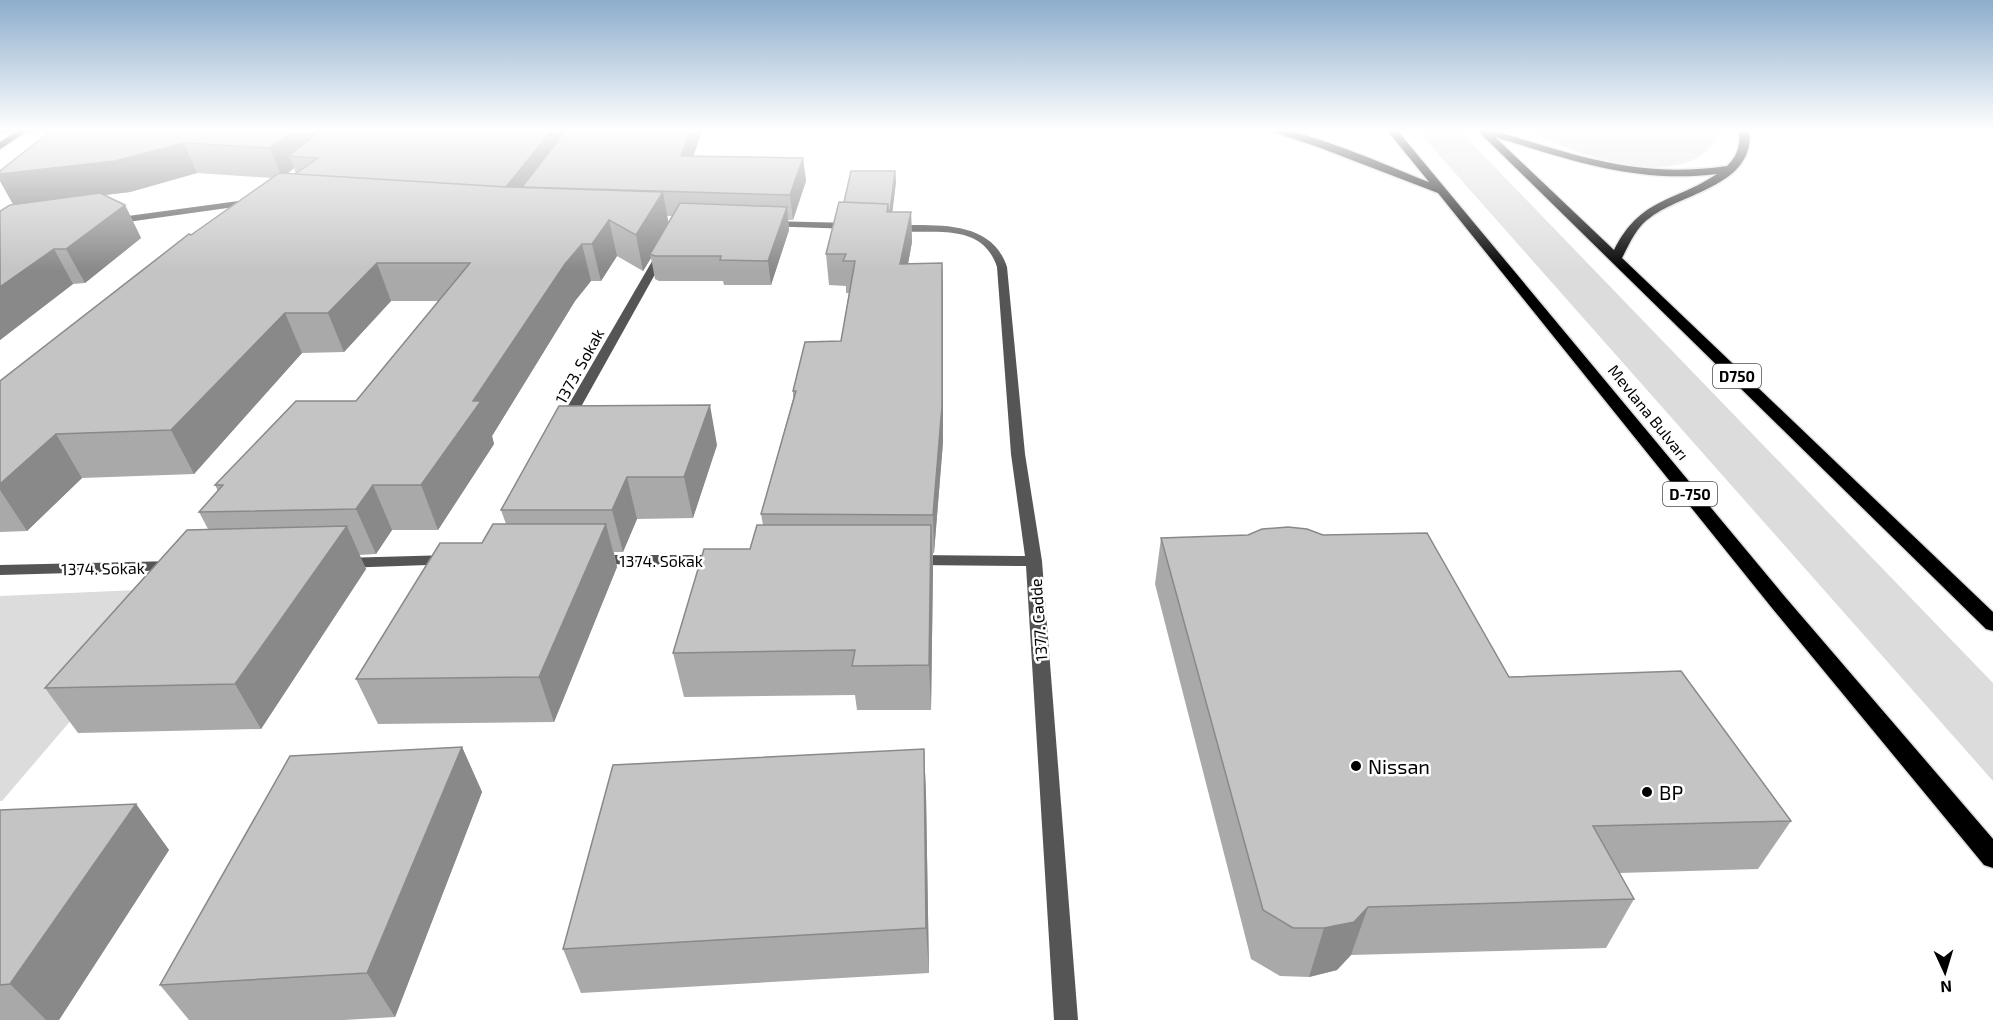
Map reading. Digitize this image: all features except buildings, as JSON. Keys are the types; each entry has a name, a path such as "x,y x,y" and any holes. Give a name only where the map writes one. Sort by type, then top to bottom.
{"highway":[{"path":"1404,177 1444,192"},
{"name":"Mevlana Bulvarı","path":"1431,177 1779,603 1993,857"},
{"name":"D750","path":"1531,177 1993,624"},
{"path":"1616,258 1627,235 1647,214 1708,185 1720,177"}],"street":[{"path":"104,222 266,200 247,216"},
{"path":"752,223 860,227"},
{"name":"1377. Cadde","path":"884,228 955,231 971,235 989,244 997,254 1002,267 1018,454 1034,561 1065,1020"},
{"name":"1373. Sokak","path":"558,436 668,241"},
{"path":"323,563 465,560"},
{"name":"1374. Sokak","path":"584,560 738,560"},
{"path":"904,560 1034,561"},
{"name":"1374. Sokak","path":"0,570 194,566"}],"shaded area":[{"path":"1458,177 1504,177 1993,683 1993,781"},
{"path":"184,588 2,801 0,801 0,596"}],"place":[{"name":"Nissan","path":"1356,766"},
{"name":"BP","path":"1647,792"}]}
